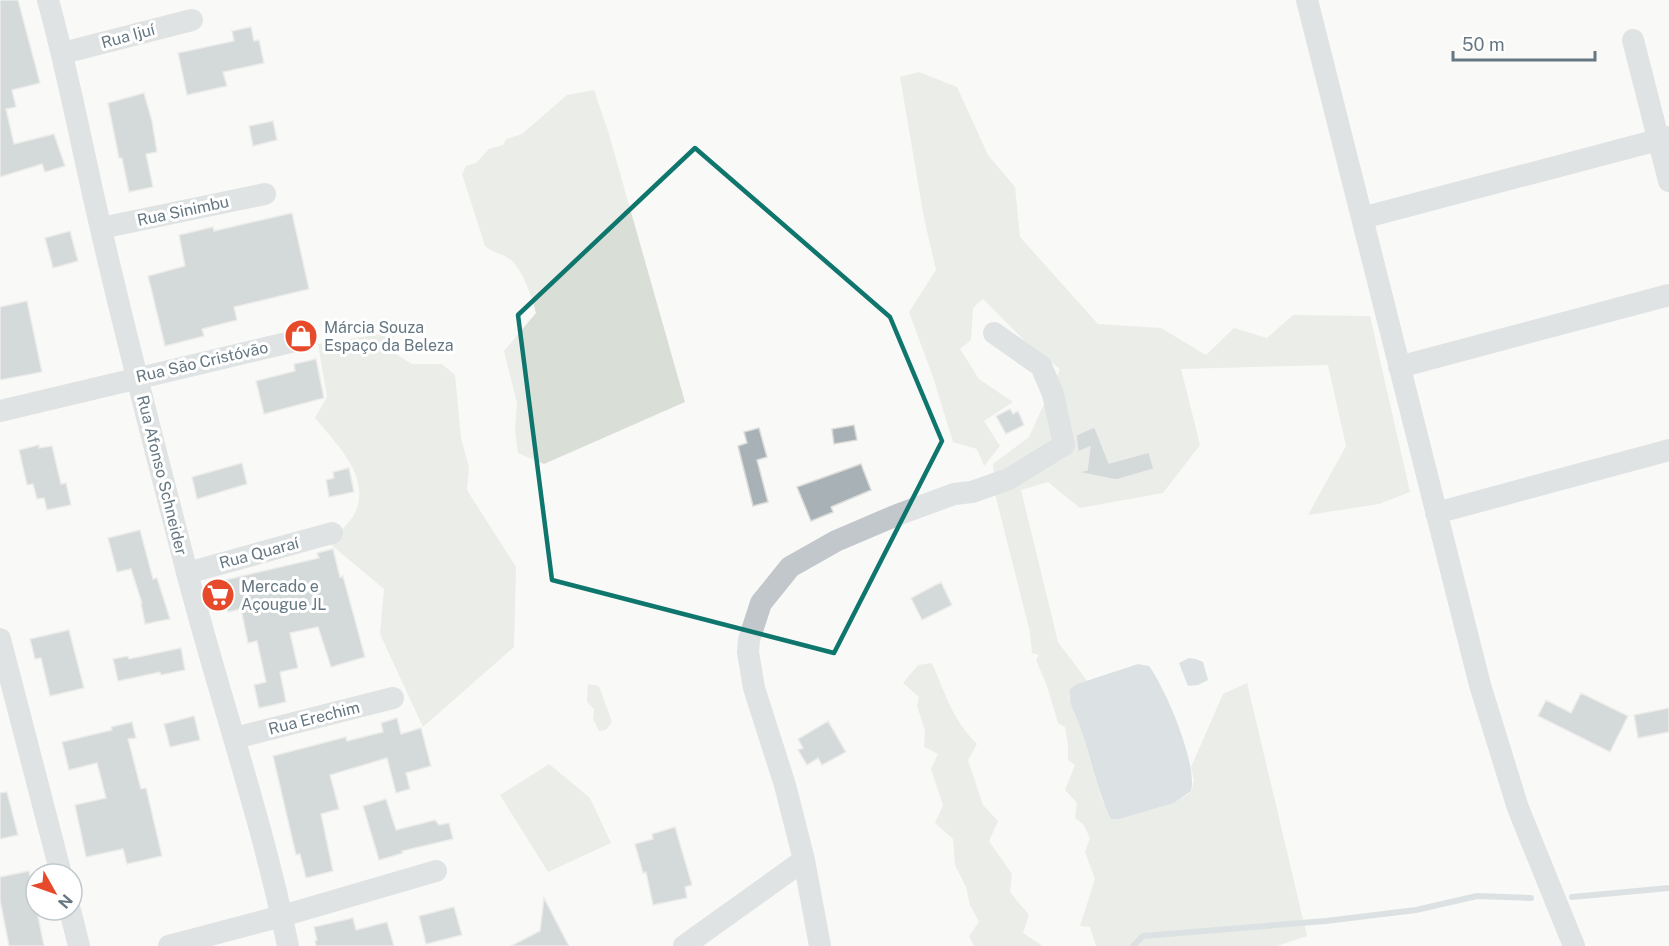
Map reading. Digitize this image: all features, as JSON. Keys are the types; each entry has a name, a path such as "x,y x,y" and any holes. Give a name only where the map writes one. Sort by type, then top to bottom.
{"street":[{"name":"Rua Afonso Schneider","path":"48,0 63,53 101,228 137,377 187,573 235,738 288,946"},
{"path":"1307,0 1480,685 1518,808 1574,946"},
{"name":"Rua Ijuí","path":"63,53 192,20"},
{"path":"1633,40 1664,139 1669,182"},
{"path":"1362,218 1664,139"},
{"name":"Rua Sinimbu","path":"101,228 265,194"},
{"path":"1399,367 1669,295"},
{"path":"820,946 804,860 785,785 754,688 748,652 749,640 761,603 790,567 836,541 907,511 954,494 972,492 1009,478 1064,445 1053,394 1041,366 994,333"},
{"name":"Rua São Cristóvão","path":"0,411 299,339"},
{"path":"1436,513 1669,450"},
{"name":"Rua Quaraí","path":"187,573 332,533"},
{"path":"0,639 58,862"},
{"name":"Rua Erechim","path":"235,738 393,698"},
{"path":"684,946 804,860"},
{"path":"169,946 436,871"},
{"path":"73,922 79,946"}],"highlighted area":[{"path":"695,148 890,317 942,441 834,653 552,580 518,315"}],"shaded area":[{"path":"919,72 957,87 988,155 1015,187 1020,237 1098,324 1161,328 1206,355 1234,328 1267,338 1293,315 1370,316 1410,492 1379,504 1308,515 1346,446 1328,365 1181,369 1200,445 1163,493 1080,508 1048,482 1021,490 1058,642 1087,681 1077,684 1068,696 1080,725 1102,801 1120,819 1174,803 1191,792 1194,781 1191,767 1223,694 1247,683 1307,936 1277,946 1096,946 1090,927 1080,926 1095,879 1085,852 1090,838 1083,824 1075,818 1077,803 1065,790 1075,765 1068,760 1065,727 1058,723 1047,686 1036,660 1039,655 1032,653 1030,632 996,498 993,464 1029,437 1060,369 1033,349 983,299 973,308 971,340 960,349 979,379 1013,402 984,421 1000,446 984,466 977,449 953,442 934,380 909,312 936,270 924,218 900,77"},
{"path":"594,90 608,131 685,402 544,464 518,453 515,430 517,403 504,351 536,313 535,307 515,264 485,246 462,174 466,166 476,163 489,149 503,145 506,139 522,134 567,95"},
{"path":"393,332 396,354 412,364 442,364 455,375 461,438 469,467 467,490 516,567 514,647 423,727 380,634 384,589 329,543 356,511 359,498 358,485 349,461 315,418 327,397 318,344"},
{"path":"1189,658 1203,662 1208,680 1198,685 1188,686 1179,663"},
{"path":"932,663 955,716 977,744 968,760 983,805 998,821 989,841 1012,874 1010,892 1029,915 1023,933 1043,946 974,946 969,936 979,922 955,865 953,839 935,823 943,805 931,769 938,754 924,747 925,730 917,706 919,697 903,683 918,665"},
{"path":"1138,664 1149,666 1172,709 1190,764 1191,791 1174,803 1120,819 1111,819 1101,796 1069,694 1070,689 1077,684"},
{"path":"588,684 599,686 612,722 606,730 599,731 593,719 594,709 587,702"},
{"path":"549,764 590,798 611,843 548,872 500,795"}],"building":[{"path":"0,0 18,0 40,83 12,90 16,107 6,109 14,144 54,134 65,166 45,172 42,164 0,177"},
{"path":"251,27 254,41 259,40 264,63 223,72 227,86 187,95 178,53 234,41 232,31"},
{"path":"144,93 157,152 146,154 153,187 129,192 122,158 119,158 108,103"},
{"path":"273,121 277,140 253,146 249,126"},
{"path":"292,213 309,289 234,307 237,320 202,329 204,336 165,346 148,276 185,266 179,235 213,227 214,231"},
{"path":"70,231 78,261 53,268 45,238"},
{"path":"27,301 42,372 0,380 0,307"},
{"path":"316,359 324,398 264,414 256,381 295,371 294,364"},
{"path":"1010,409 1013,414 1018,411 1024,425 1006,434 996,416"},
{"path":"854,425 857,440 834,444 832,429"},
{"path":"1094,425 1109,463 1149,452 1154,469 1116,480 1077,472 1087,470 1090,447 1078,452 1076,435"},
{"path":"759,428 767,457 757,460 768,502 753,506 738,446 747,443 744,432"},
{"path":"39,445 39,448 52,446 61,484 66,483 71,505 47,510 44,498 37,499 33,484 27,485 19,450"},
{"path":"242,463 247,484 197,499 192,477"},
{"path":"861,464 871,490 831,507 833,512 811,521 797,487"},
{"path":"349,468 354,492 329,497 326,480 334,478 333,472"},
{"path":"140,530 153,579 157,578 170,619 145,624 142,603 131,569 117,572 108,538"},
{"path":"333,549 340,577 343,576 365,657 331,667 318,627 290,633 298,668 280,672 286,702 259,708 254,685 266,682 257,641 248,643 241,609 228,612 221,581 319,558 317,553"},
{"path":"941,582 952,605 922,620 911,598"},
{"path":"69,630 84,688 50,696 41,658 35,659 30,639"},
{"path":"181,648 185,670 161,675 160,672 118,681 113,659 128,656 129,659"},
{"path":"1581,693 1628,716 1610,752 1538,716 1546,700 1571,713"},
{"path":"1669,708 1669,732 1638,738 1634,715"},
{"path":"194,716 200,740 170,747 164,724"},
{"path":"397,718 401,734 421,728 431,766 406,773 410,789 396,793 387,758 330,775 339,809 321,814 333,871 306,878 300,854 296,855 273,756 346,737 347,741 383,732 381,723"},
{"path":"828,721 846,752 822,765 818,758 807,765 798,750 803,748 798,739"},
{"path":"132,722 136,738 128,739 141,789 146,788 162,856 127,864 123,849 86,857 75,805 106,798 97,763 69,770 62,742 112,730 111,727"},
{"path":"7,792 18,835 0,839 0,793"},
{"path":"386,799 396,830 435,820 439,825 449,823 453,839 402,851 403,853 379,860 363,806"},
{"path":"675,827 692,885 685,887 687,898 653,905 646,872 643,873 635,844 653,839 652,834"},
{"path":"24,872 24,922 39,922 44,946 9,946 0,900 0,877"},
{"path":"544,898 569,946 511,946 540,931"},
{"path":"454,907 462,935 426,944 419,916"},
{"path":"353,918 356,930 387,922 394,946 316,946 314,927"}],"waterway":[{"path":"1572,897 1669,888"},
{"path":"1133,946 1143,936 1326,921 1416,910 1477,896 1531,898"}],"place":[{"name":"Márcia Souza Espaço da Beleza","path":"301,336"},
{"name":"Mercado e Açougue JL","path":"218,595"}]}
